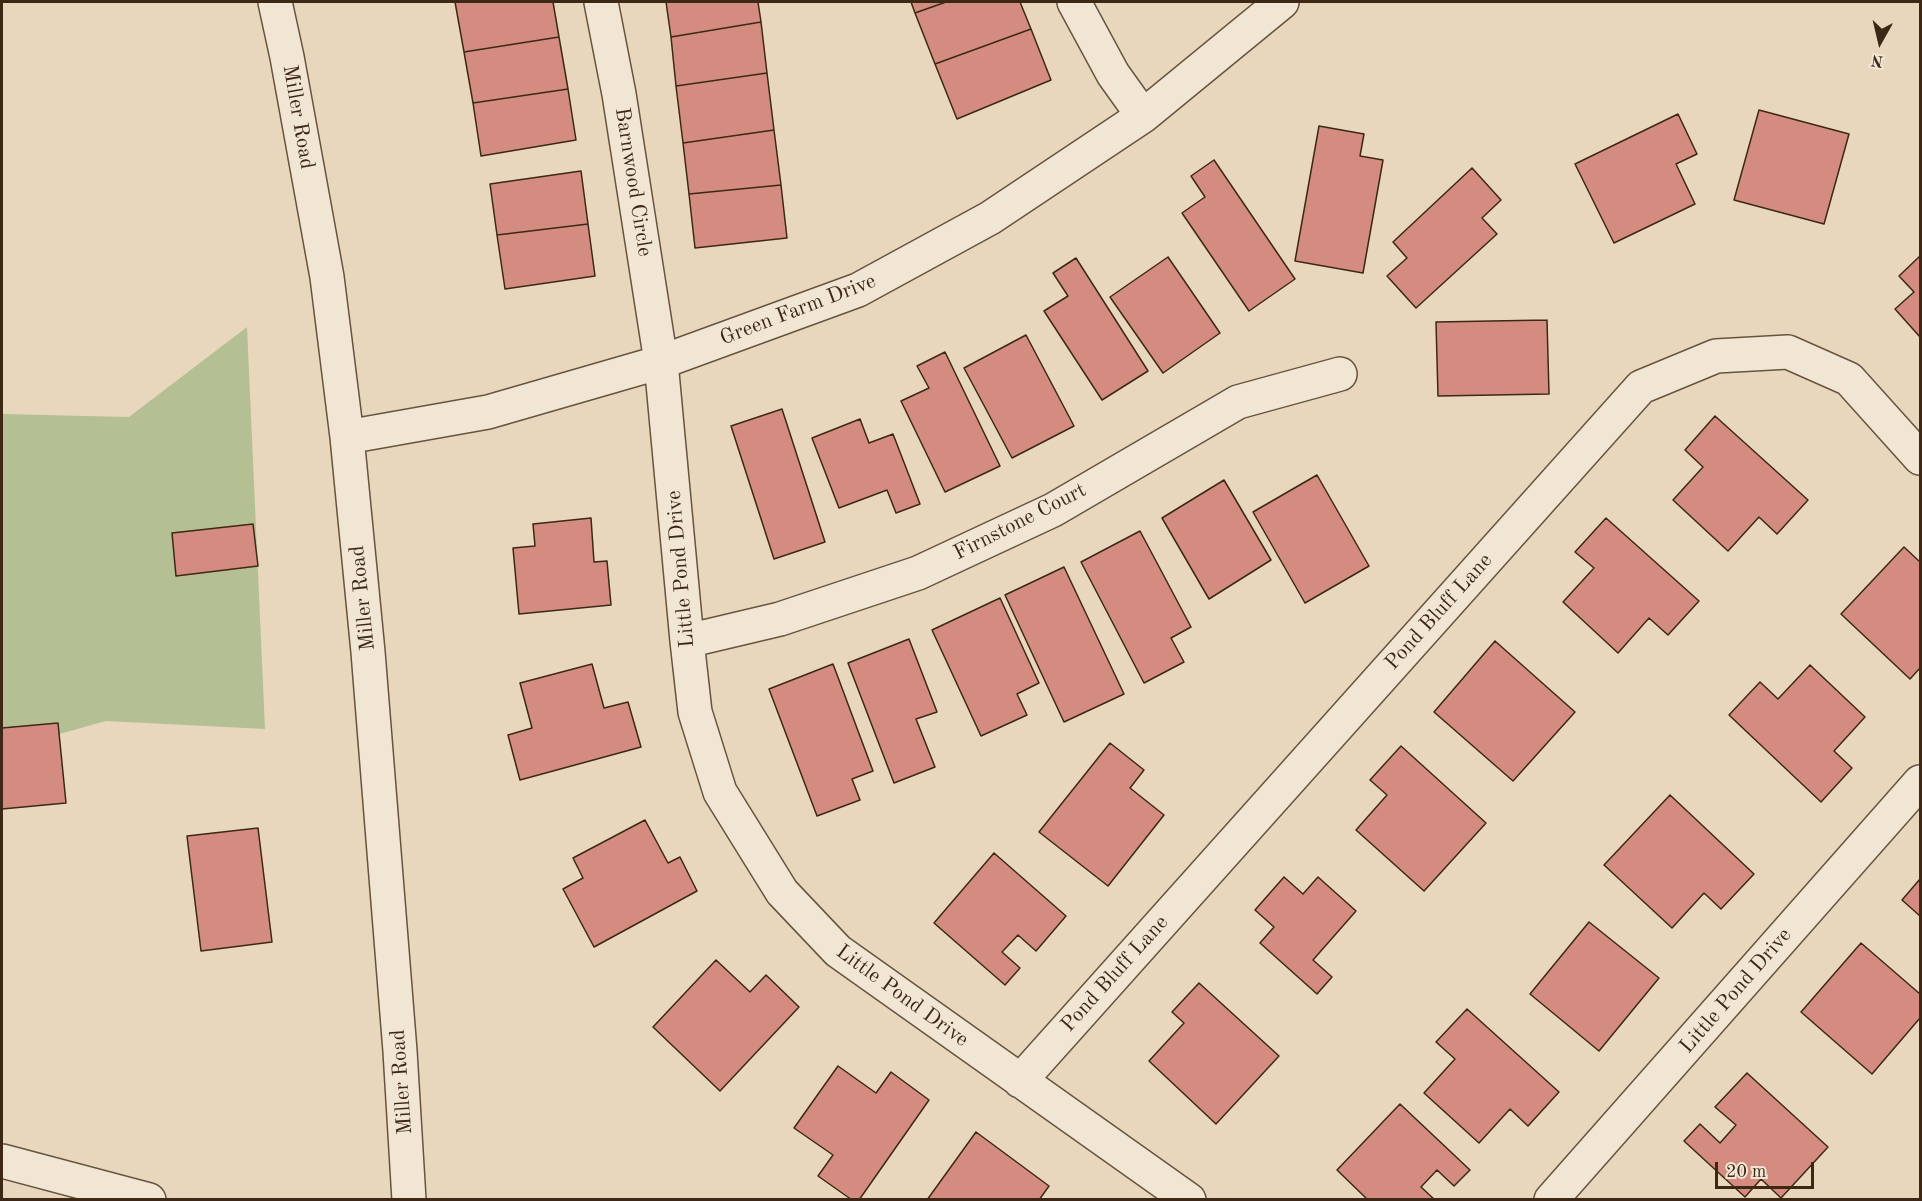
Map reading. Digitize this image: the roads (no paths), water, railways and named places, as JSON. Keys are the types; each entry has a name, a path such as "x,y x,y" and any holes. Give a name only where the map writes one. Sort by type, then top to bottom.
{"street":[{"name":"Miller Road","path":"275,2 327,277 347,437 368,652 400,1051 409,1200"},
{"name":"Barnwood Circle","path":"601,2 619,94 661,362"},
{"path":"1074,2 1113,74 1143,116"},
{"name":"Green Farm Drive","path":"347,437 488,412 661,362 858,291 990,218 1143,116 1282,2"},
{"name":"Pond Bluff Lane","path":"1020,1081 1641,387 1716,356 1788,352 1849,379 1920,458"},
{"name":"Little Pond Drive","path":"661,362 695,712 720,792 782,892 838,951 1189,1200"},
{"name":"Firnstone Court","path":"687,641 780,620 918,573 1053,510 1239,402 1340,374"},
{"name":"Little Pond Drive","path":"1551,1200 1920,782"},
{"path":"2,1161 149,1200"}]}
